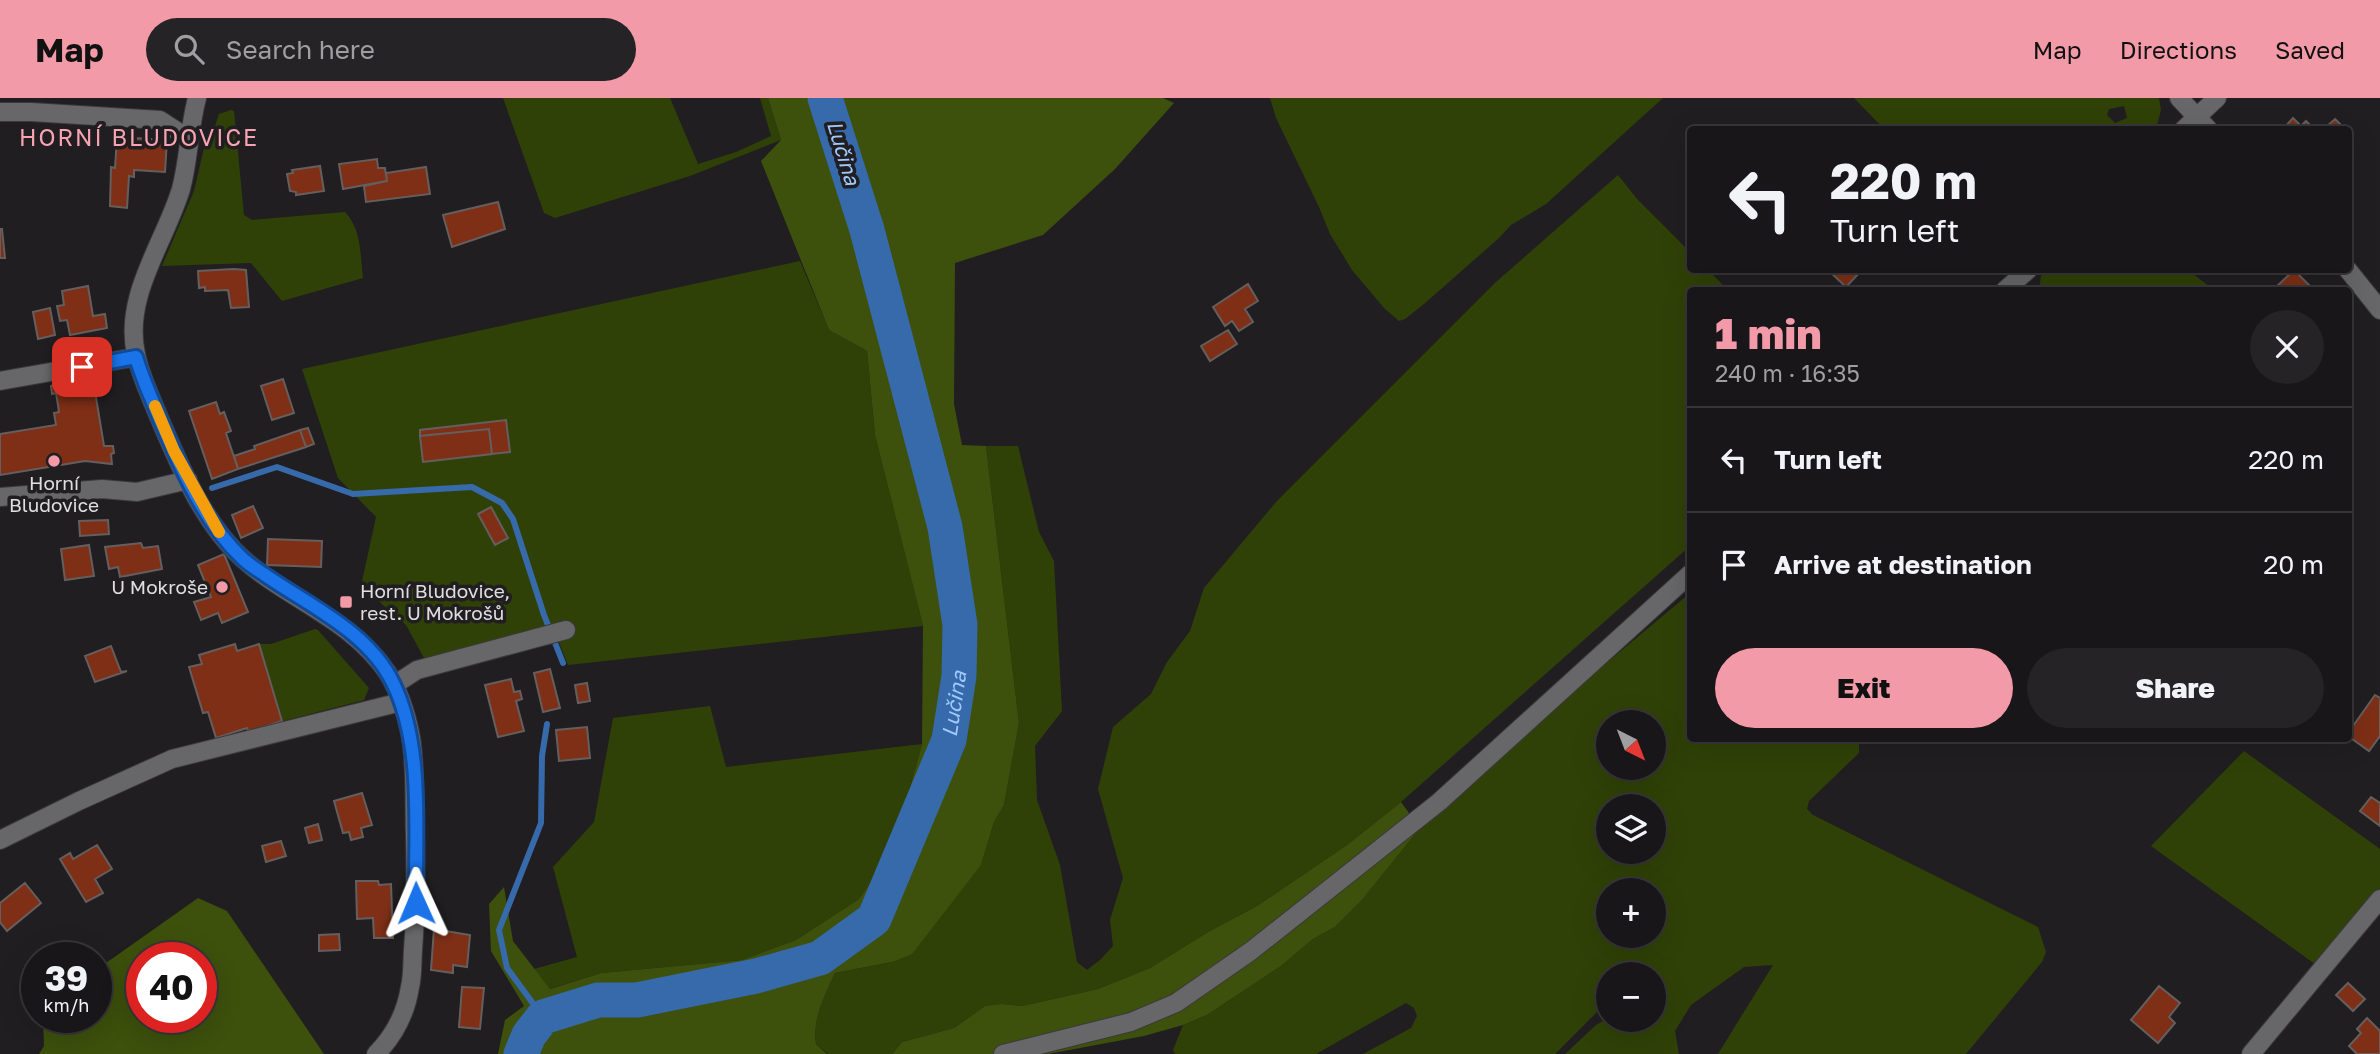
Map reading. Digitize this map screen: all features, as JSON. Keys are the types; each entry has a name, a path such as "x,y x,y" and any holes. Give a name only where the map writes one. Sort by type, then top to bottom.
{"street":[{"path":"197,98 180,192 147,269 140,297 134,338 136,357 168,439 211,521 243,560 344,627 375,657 394,685 401,702 410,735 413,767 416,903 411,985 398,1026 376,1054"},
{"path":"2179,98 2203,123 2217,98"},
{"path":"0,112 160,120 189,139"},
{"path":"2008,287 2025,273"},
{"path":"2350,273 2380,310"},
{"path":"0,382 136,357"},
{"path":"0,497 102,489 137,492 188,480"},
{"path":"1008,1054 1131,1022 1176,1003 1251,951 1439,802 1687,578"},
{"path":"394,685 417,670 554,634"},
{"path":"0,840 172,759 401,702"},
{"path":"2251,1054 2380,899"}],"green space":[{"path":"503,98 670,98 698,164 736,152 771,136 760,98 768,98 781,140 690,176 555,218 544,213"},
{"path":"768,98 1163,98 1174,103 1115,169 1043,235 955,263 954,404 962,445 986,446 1019,723 1004,805 994,822 981,865 912,954 892,962 835,973 820,1008 815,1035 816,1044 827,1054 498,1054 505,1020 524,1006 491,951 489,904 504,887 513,941 550,989 601,973 742,960 796,940 859,899 893,850 922,744 923,626 875,435 867,351 829,330 761,161 781,140"},
{"path":"1270,98 1663,98 1546,204 1511,225 1424,304 1399,321 1384,308 1352,270 1330,234 1276,118"},
{"path":"1854,98 2159,98 2161,110 2157,126 1881,126","holes":["2124,106 2127,118 2115,123 2107,115 2109,109"]},
{"path":"234,111 244,215 252,220 345,212 355,227 363,278 282,301 251,263 162,266 194,191 208,131 214,129 219,114"},
{"path":"1618,175 1638,200 1687,249 1687,273 1711,273 1725,287 1687,287 1687,549 1401,802 1347,845 1257,906 1150,968 1098,989 1022,1006 985,1006 954,1028 902,1042 892,1054 828,1054 816,1044 818,1017 835,973 892,962 981,865 994,822 1004,805 1019,723 986,446 1018,446 1039,532 1054,561 1062,711 1035,746 1037,800 1060,865 1077,962 1087,970 1113,946 1110,920 1123,878 1098,789 1113,727 1151,694 1167,662 1190,631 1204,588 1276,502 1496,282"},
{"path":"800,261 829,330 867,351 875,435 923,626 568,665 553,628 424,658 406,625 361,586 376,517 338,478 302,369"},
{"path":"2044,273 2192,273 2210,287 2039,287 2041,276"},
{"path":"1687,596 1687,742 1859,742 1859,753 1809,801 1807,809 1813,815 2038,927 2046,952 2042,962 1966,1054 1718,1054 1773,965 1744,967 1691,1005 1675,1031 1679,1054 1565,1054 1596,1025 1596,1032 1666,1032 1666,962 1596,962 1596,1013 1555,1054 1363,1054 1411,1028 1417,1016 1414,1008 1406,1003 1316,1054 1175,1054 1173,1050 1183,1025 1207,1015 1281,966 1313,939 1335,927 1362,900 1420,828 1585,681"},
{"path":"315,629 369,688 364,700 283,721 259,644 271,644"},
{"path":"710,706 726,767 922,744 893,850 859,899 796,940 742,960 601,973 549,989 534,969 577,957 553,867 594,822 613,718"},
{"path":"2244,751 2380,849 2380,891 2315,964 2151,846"},
{"path":"1401,802 1420,828 1362,900 1335,927 1313,939 1281,966 1207,1015 1144,1036 1048,1054 892,1054 902,1042 954,1028 985,1006 1022,1006 1098,989 1150,968 1257,906 1347,845"},
{"path":"198,898 227,911 324,1054 39,1054 44,1046 44,1033 112,1033 112,959 126,949 126,1033 217,1033 217,942 136,942"}],"building":[{"path":"2293,118 2301,126 2286,126"},
{"path":"2335,119 2342,126 2327,126"},
{"path":"117,137 167,140 165,172 134,170 134,177 129,176 127,208 110,206 111,167 115,168"},
{"path":"377,159 378,168 385,168 387,181 343,189 339,164"},
{"path":"320,166 324,191 296,195 296,192 290,191 287,174 293,173 292,170"},
{"path":"426,167 430,194 366,202 364,186 387,181 386,173"},
{"path":"498,202 505,229 452,247 443,215"},
{"path":"2,229 5,258 0,258"},
{"path":"246,270 249,307 231,308 228,290 205,291 205,287 199,288 198,271"},
{"path":"1831,273 1859,273 1846,287"},
{"path":"2291,273 2297,273 2311,287 2276,287"},
{"path":"1248,284 1258,301 1245,309 1253,322 1239,331 1232,321 1225,326 1213,307"},
{"path":"88,286 93,316 105,314 107,328 70,335 67,320 60,321 57,306 64,305 62,291"},
{"path":"50,308 55,335 38,339 33,312"},
{"path":"1228,330 1237,344 1210,361 1201,346"},
{"path":"92,373 104,446 113,446 112,464 85,461 0,475 0,434 56,425 54,413 59,412 56,393 52,394 53,379"},
{"path":"283,379 294,413 272,420 261,386"},
{"path":"216,402 220,414 224,412 231,431 226,433 238,469 212,479 189,411"},
{"path":"506,420 510,452 492,454 489,429 420,436 420,430"},
{"path":"308,428 314,444 306,447 300,430"},
{"path":"489,429 492,454 423,462 420,436"},
{"path":"300,430 306,447 238,469 234,456"},
{"path":"253,506 263,528 241,538 232,515"},
{"path":"491,507 508,538 495,545 478,514"},
{"path":"108,520 109,534 80,536 79,521"},
{"path":"268,539 322,541 321,567 267,565"},
{"path":"141,543 143,548 158,546 162,569 120,577 118,567 109,569 105,547"},
{"path":"89,545 94,576 65,580 61,549"},
{"path":"224,554 248,612 222,623 218,613 201,620 194,602 211,597 198,565"},
{"path":"235,644 237,651 259,644 282,721 249,732 247,728 216,738 208,712 203,713 189,667 202,664 199,655"},
{"path":"111,646 121,672 127,671 95,682 85,656"},
{"path":"550,669 560,708 543,712 534,673"},
{"path":"511,679 514,692 520,691 522,699 516,701 524,731 498,737 485,685"},
{"path":"587,683 590,701 578,703 575,685"},
{"path":"2375,695 2380,698 2380,736 2369,751 2352,739 2352,727"},
{"path":"587,727 590,758 559,761 556,730"},
{"path":"362,793 372,825 361,828 363,837 351,840 349,832 343,833 334,801"},
{"path":"2371,797 2380,803 2380,826 2360,811"},
{"path":"318,824 322,840 309,843 305,828"},
{"path":"281,841 286,856 266,862 262,846"},
{"path":"97,845 112,869 95,879 103,893 86,902 60,859 70,853 73,859"},
{"path":"356,881 391,884 393,938 374,938 373,918 357,919"},
{"path":"25,883 41,903 7,931 0,922 0,903"},
{"path":"434,929 470,935 467,967 453,965 453,973 431,970"},
{"path":"339,934 340,950 319,951 319,935"},
{"path":"2348,983 2365,999 2353,1011 2336,995"},
{"path":"2159,986 2180,1003 2169,1017 2175,1023 2158,1043 2131,1020"},
{"path":"462,987 484,988 480,1029 459,1027"},
{"path":"2367,1018 2380,1031 2380,1054 2357,1054 2349,1046 2361,1033 2357,1029"}],"waterway":[{"name":"Lučina","path":"521,1054 529,1035 543,1017 598,1000 637,1000 756,976 820,958 874,919 949,740 959,676 960,625 945,527 867,230 825,98"},
{"path":"212,488 277,467 353,494 472,487 502,503 513,519 544,615 563,663"},
{"path":"543,1017 507,968 499,930 541,823 542,756 547,724"}],"slow traffic":[{"path":"155,406 174,451 219,532"}],"place":[{"name":"Horní Bludovice","path":"54,461"},
{"name":"U Mokroše","path":"222,587"},
{"name":"Horní Bludovice, rest. U Mokrošů","path":"346,602"}],"district":[{"name":"HORNÍ BLUDOVICE","path":"139,138"}],"route":[{"path":"82,367 136,357 174,451 211,521 222,536 243,560 344,627 364,645 389,676 406,717 412,751 416,903"}]}
